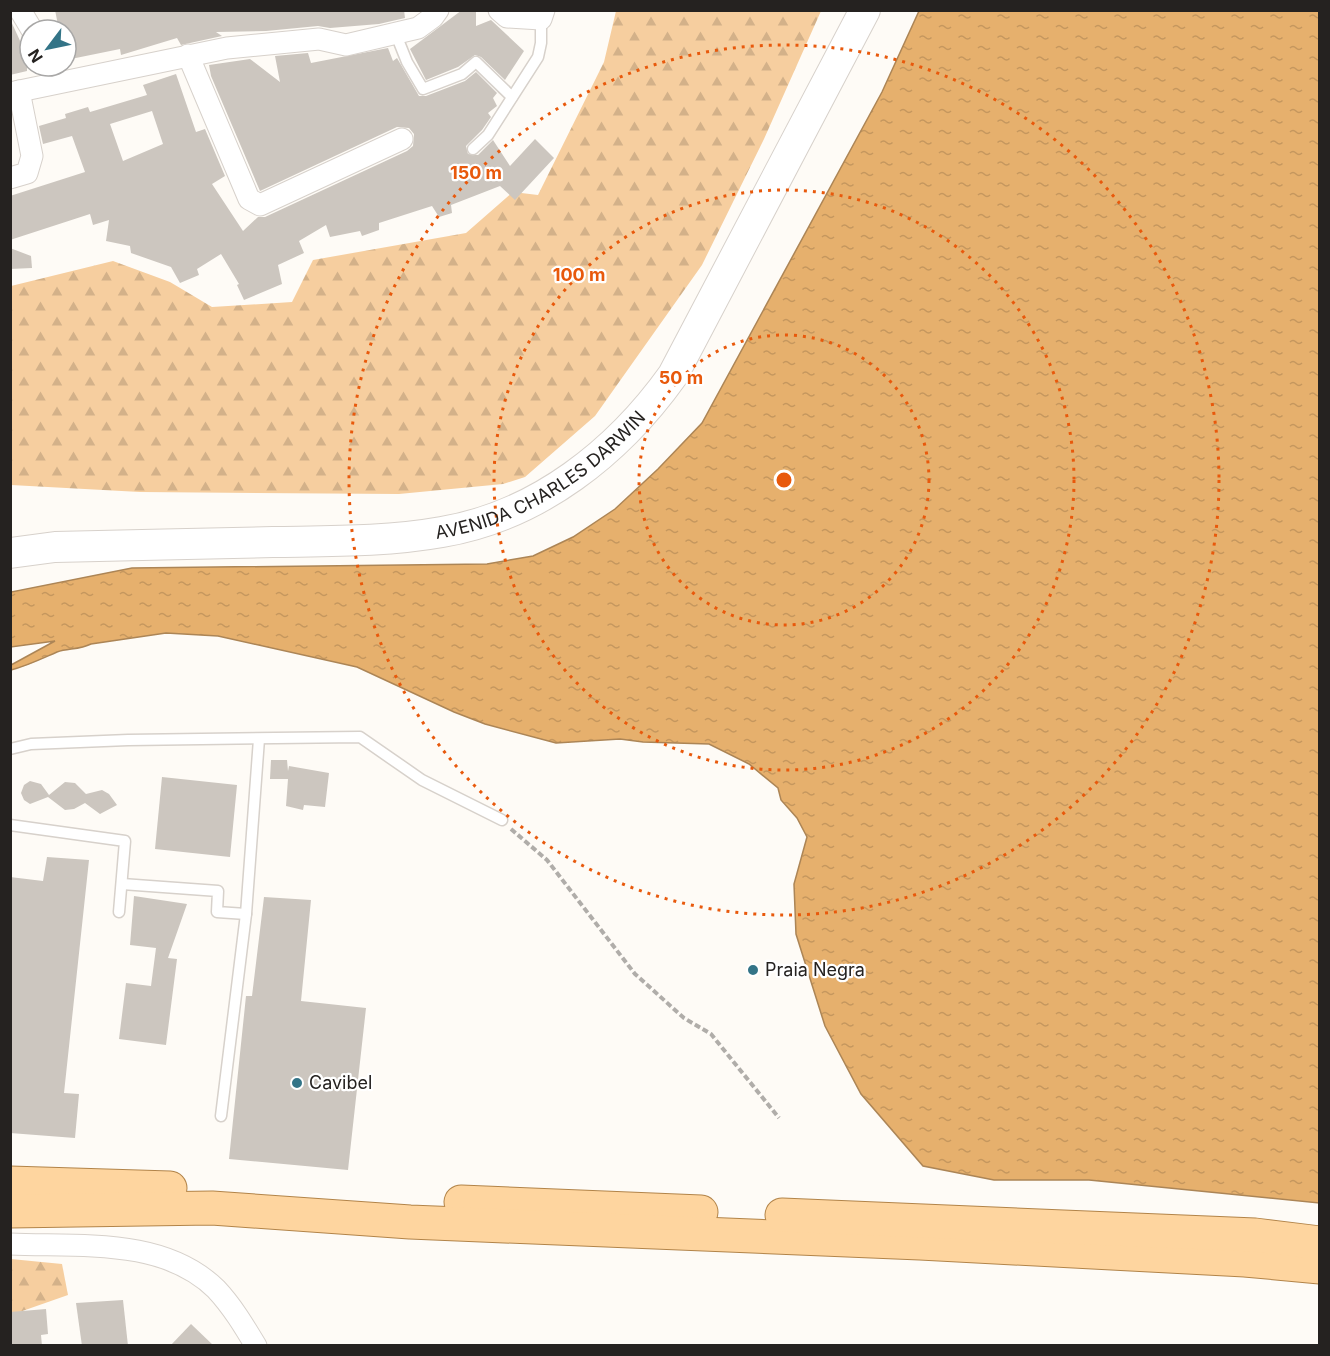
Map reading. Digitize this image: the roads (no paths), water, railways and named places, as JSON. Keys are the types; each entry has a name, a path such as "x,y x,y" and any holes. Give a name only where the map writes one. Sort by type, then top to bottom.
{"main road":[{"name":"AVENIDA CHARLES DARWIN","path":"10,553 55,547 410,537 476,524 512,511 548,492 592,463 622,438 652,405 673,375 865,10"},
{"path":"10,1183 215,1189 406,1200 1254,1235 1320,1243"},
{"path":"10,1211 212,1208 410,1222 920,1243 1245,1260 1320,1267"}],"street":[{"path":"78,70 227,48 319,39 346,45 418,28 433,17 438,10"},
{"path":"499,10 507,17 543,15"},
{"path":"188,55 249,200 260,205 402,139"},
{"path":"10,178 27,173 32,156 15,92 43,78"},
{"path":"10,1244 143,1251 167,1260 194,1272 216,1289 235,1311 256,1346"}],"lane":[{"path":"473,149 488,135 538,57 543,15"},
{"path":"395,32 407,62 423,89 462,74 476,62 512,97"},
{"path":"10,749 31,744 74,742 360,737 422,780 502,820"},
{"path":"221,1116 246,914 259,739"},
{"path":"10,825 125,841 119,912"},
{"path":"122,884 218,891 217,912 246,914"}],"water":[{"path":"919,11 1319,11 1319,1203 1089,1180 994,1180 923,1166 861,1094 825,1026 796,934 794,884 807,837 797,818 781,800 778,788 749,764 709,744 620,739 556,743 485,724 357,667 218,636 166,633 91,644 57,652 11,670 11,665 55,641 11,647 11,592 132,568 487,564 533,556 573,537 615,509 702,423 882,92"}],"place":[{"name":"Praia Negra","path":"753,970"},
{"name":"Cavibel","path":"297,1083"}]}
